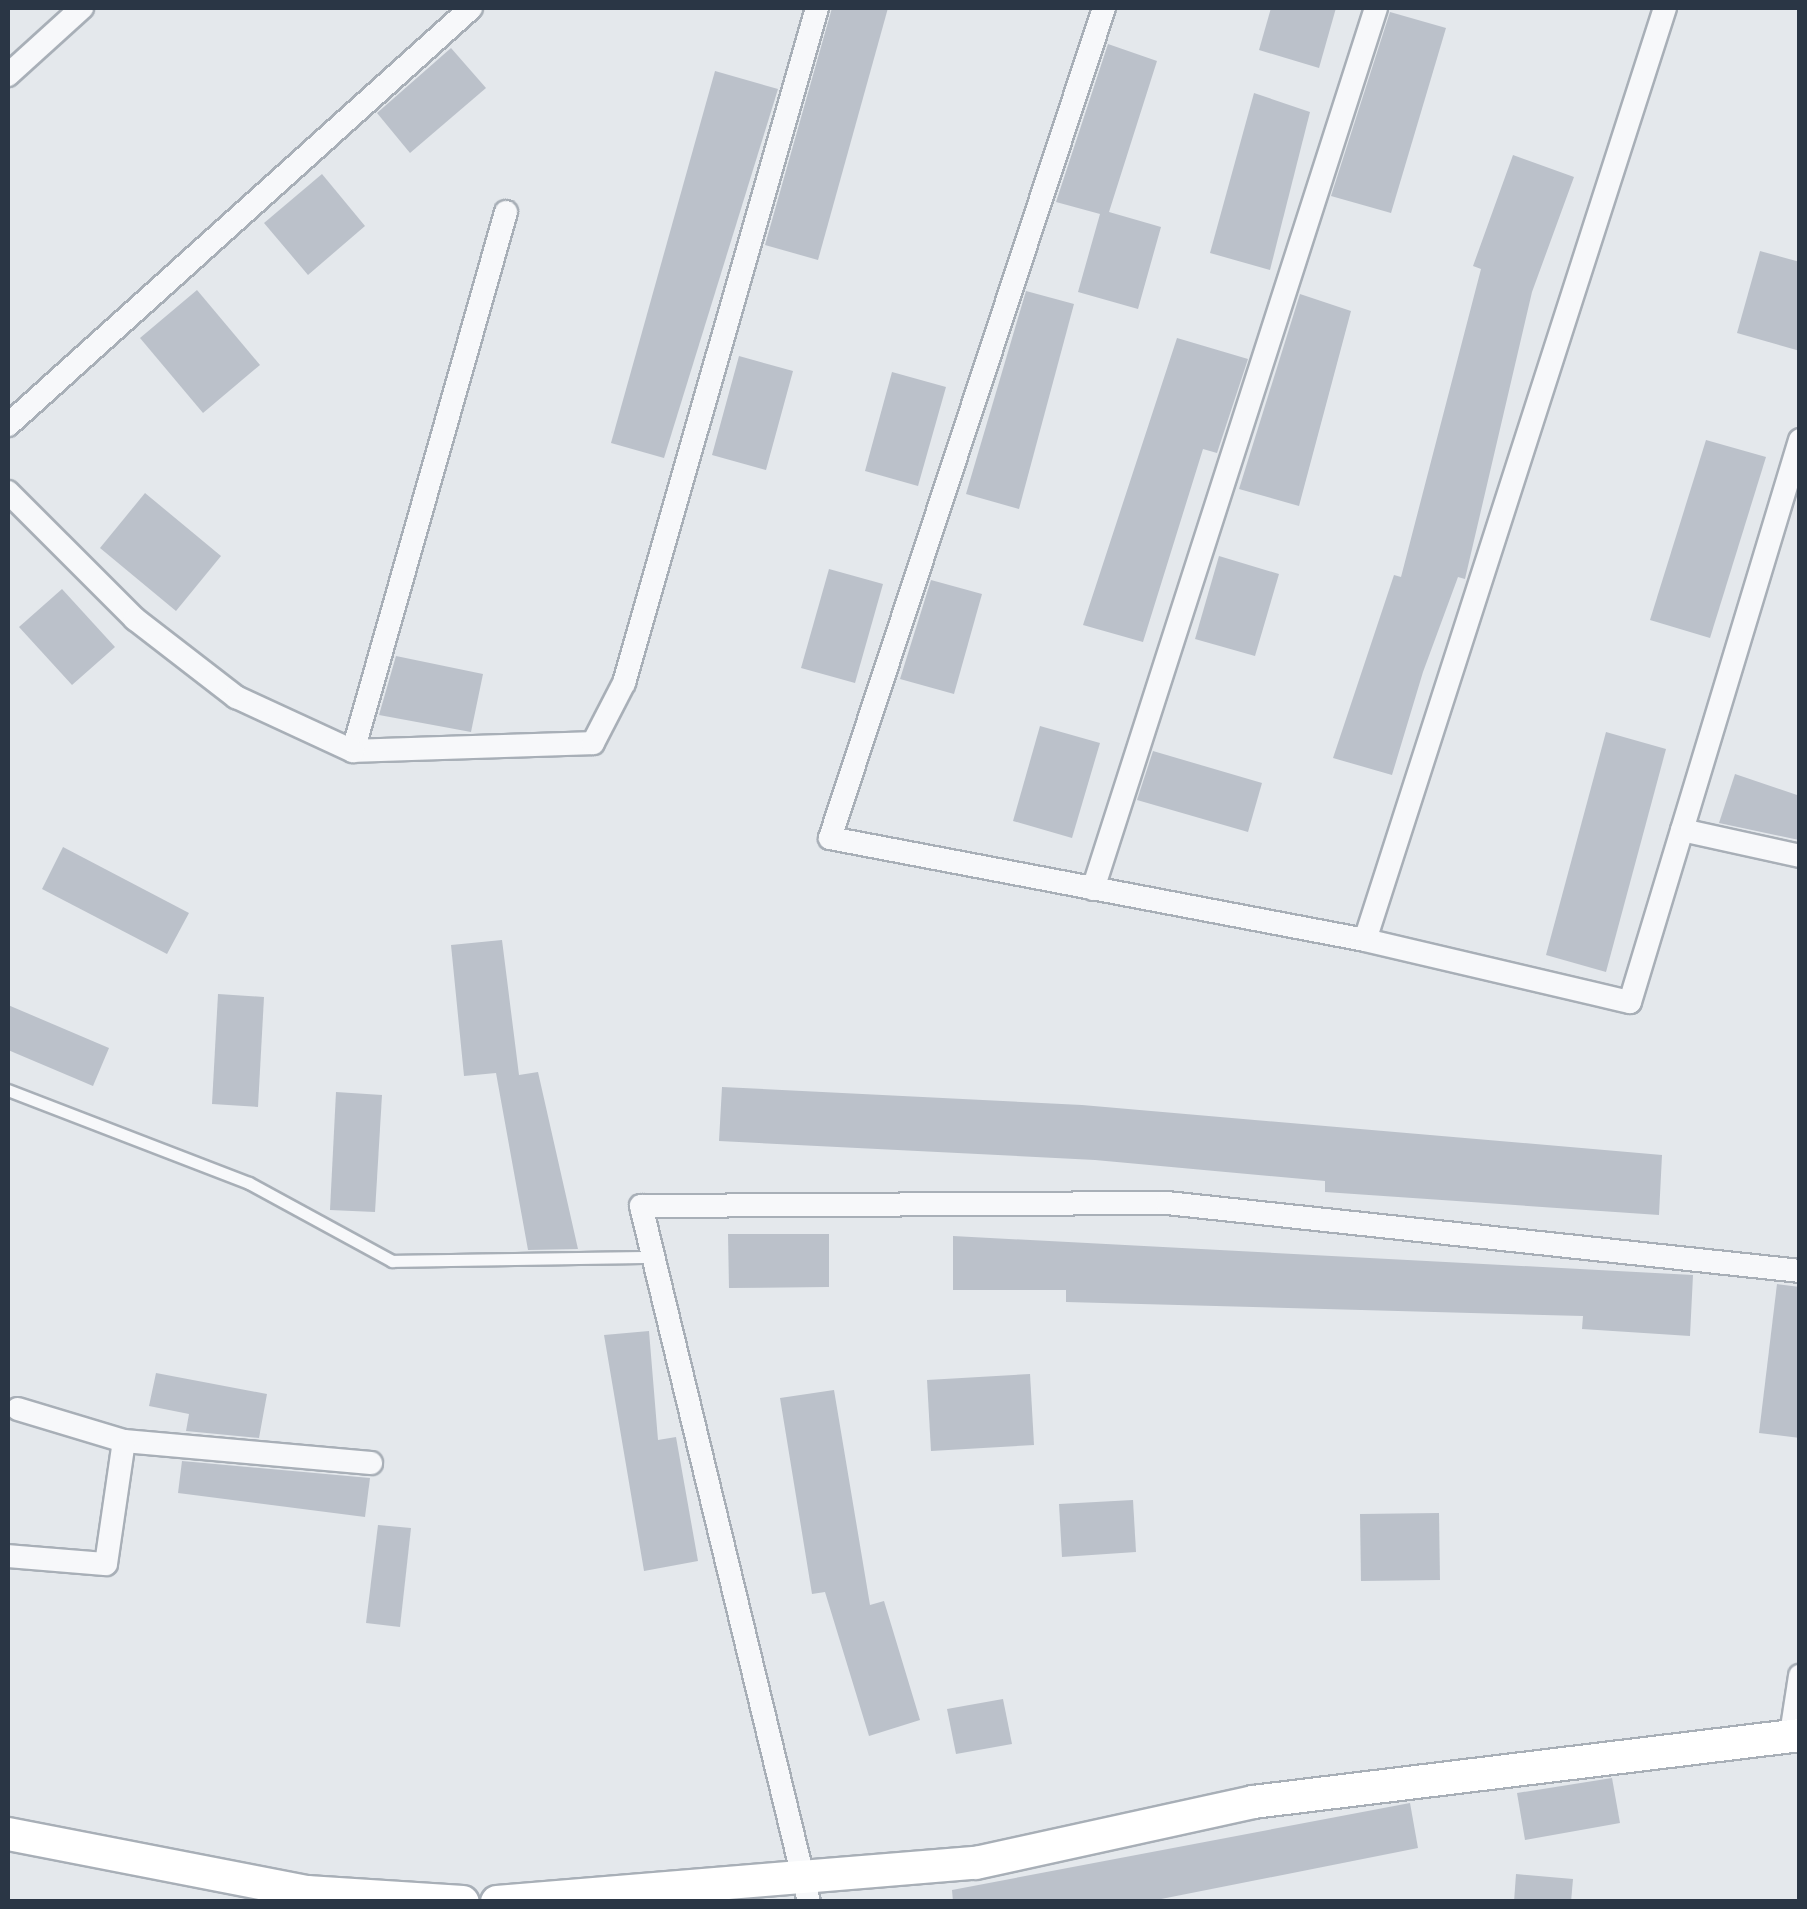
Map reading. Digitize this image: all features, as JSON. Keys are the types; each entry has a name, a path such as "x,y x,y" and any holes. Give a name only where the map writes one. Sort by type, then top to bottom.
{"street":[{"path":"8,75 82,8"},
{"path":"8,425 471,8"},
{"path":"8,492 135,619 236,697 352,752 593,743 624,683 817,8"},
{"path":"1104,8 830,838 1365,940 1630,1002 1800,440"},
{"path":"1093,890 1376,8"},
{"path":"1365,940 1665,8"},
{"path":"352,752 506,212"},
{"path":"1682,830 1800,856"},
{"path":"806,1887 641,1206 1167,1203 1800,1271"},
{"path":"18,1409 124,1440 370,1463"},
{"path":"8,1556 106,1564 124,1440"},
{"path":"497,1902 806,1887 976,1863 1253,1802 1795,1734 1800,1676"},
{"path":"8,1834 306,1897 463,1902"}],"lane":[{"path":"8,1090 248,1184 392,1261 652,1258"}],"building":[{"path":"832,8 888,8 818,260 765,245"},
{"path":"1271,8 1336,8 1319,68 1259,50"},
{"path":"1390,12 1446,28 1391,213 1331,196"},
{"path":"1108,44 1157,61 1109,212 1161,227 1138,309 1078,292 1100,214 1056,202"},
{"path":"451,48 486,88 410,153 377,113"},
{"path":"715,71 778,89 664,458 611,443"},
{"path":"1254,93 1310,112 1270,270 1210,253"},
{"path":"1513,155 1574,177 1532,292 1465,579 1458,577 1423,672 1392,775 1333,758 1394,575 1401,577 1481,269 1473,266"},
{"path":"322,174 365,226 308,275 264,223"},
{"path":"1760,251 1800,262 1800,351 1737,333"},
{"path":"197,290 260,365 203,413 140,338"},
{"path":"1026,291 1074,304 1019,509 966,494"},
{"path":"1300,294 1351,311 1299,506 1239,489"},
{"path":"1177,338 1248,359 1217,453 1203,449 1143,642 1083,625"},
{"path":"739,356 793,371 766,470 712,455"},
{"path":"892,372 946,387 918,486 865,471"},
{"path":"1706,440 1766,457 1710,638 1650,620"},
{"path":"145,493 221,556 176,611 100,548"},
{"path":"1219,556 1279,574 1255,656 1195,639"},
{"path":"829,569 883,584 855,683 801,668"},
{"path":"931,580 982,594 954,694 900,679"},
{"path":"62,589 115,647 72,685 19,627"},
{"path":"396,656 483,674 471,732 379,715"},
{"path":"1040,726 1100,743 1072,838 1013,821"},
{"path":"1606,732 1666,749 1606,972 1546,955"},
{"path":"1153,751 1262,783 1248,832 1137,800"},
{"path":"1735,774 1800,796 1799,840 1719,823"},
{"path":"63,847 189,913 167,954 42,889"},
{"path":"502,940 519,1075 538,1072 578,1249 528,1250 496,1073 464,1076 451,945"},
{"path":"218,994 264,997 258,1107 212,1104"},
{"path":"8,1005 109,1048 93,1086 8,1050"},
{"path":"722,1087 1082,1105 1662,1155 1659,1215 1325,1192 1325,1181 1095,1160 719,1141"},
{"path":"336,1092 382,1095 375,1212 330,1210"},
{"path":"728,1234 829,1234 829,1287 729,1288"},
{"path":"953,1236 1693,1275 1690,1336 1582,1329 1583,1316 1066,1302 1066,1290 953,1290"},
{"path":"1777,1284 1800,1287 1800,1438 1759,1433"},
{"path":"649,1331 658,1440 676,1437 698,1561 644,1571 604,1335"},
{"path":"156,1373 267,1394 259,1438 186,1431 189,1414 149,1406"},
{"path":"1030,1374 1034,1445 931,1451 927,1380"},
{"path":"834,1390 870,1605 884,1601 920,1720 869,1736 825,1592 812,1594 780,1398"},
{"path":"182,1461 370,1478 365,1517 178,1493"},
{"path":"1133,1500 1136,1552 1062,1557 1059,1504"},
{"path":"1439,1513 1440,1580 1361,1581 1360,1514"},
{"path":"378,1525 411,1528 400,1627 366,1623"},
{"path":"1003,1699 1012,1744 956,1754 947,1709"},
{"path":"1612,1778 1620,1823 1525,1840 1517,1793"},
{"path":"1410,1803 1418,1848 1146,1902 953,1902 952,1890"},
{"path":"1516,1874 1573,1879 1571,1902 1514,1902"}]}
